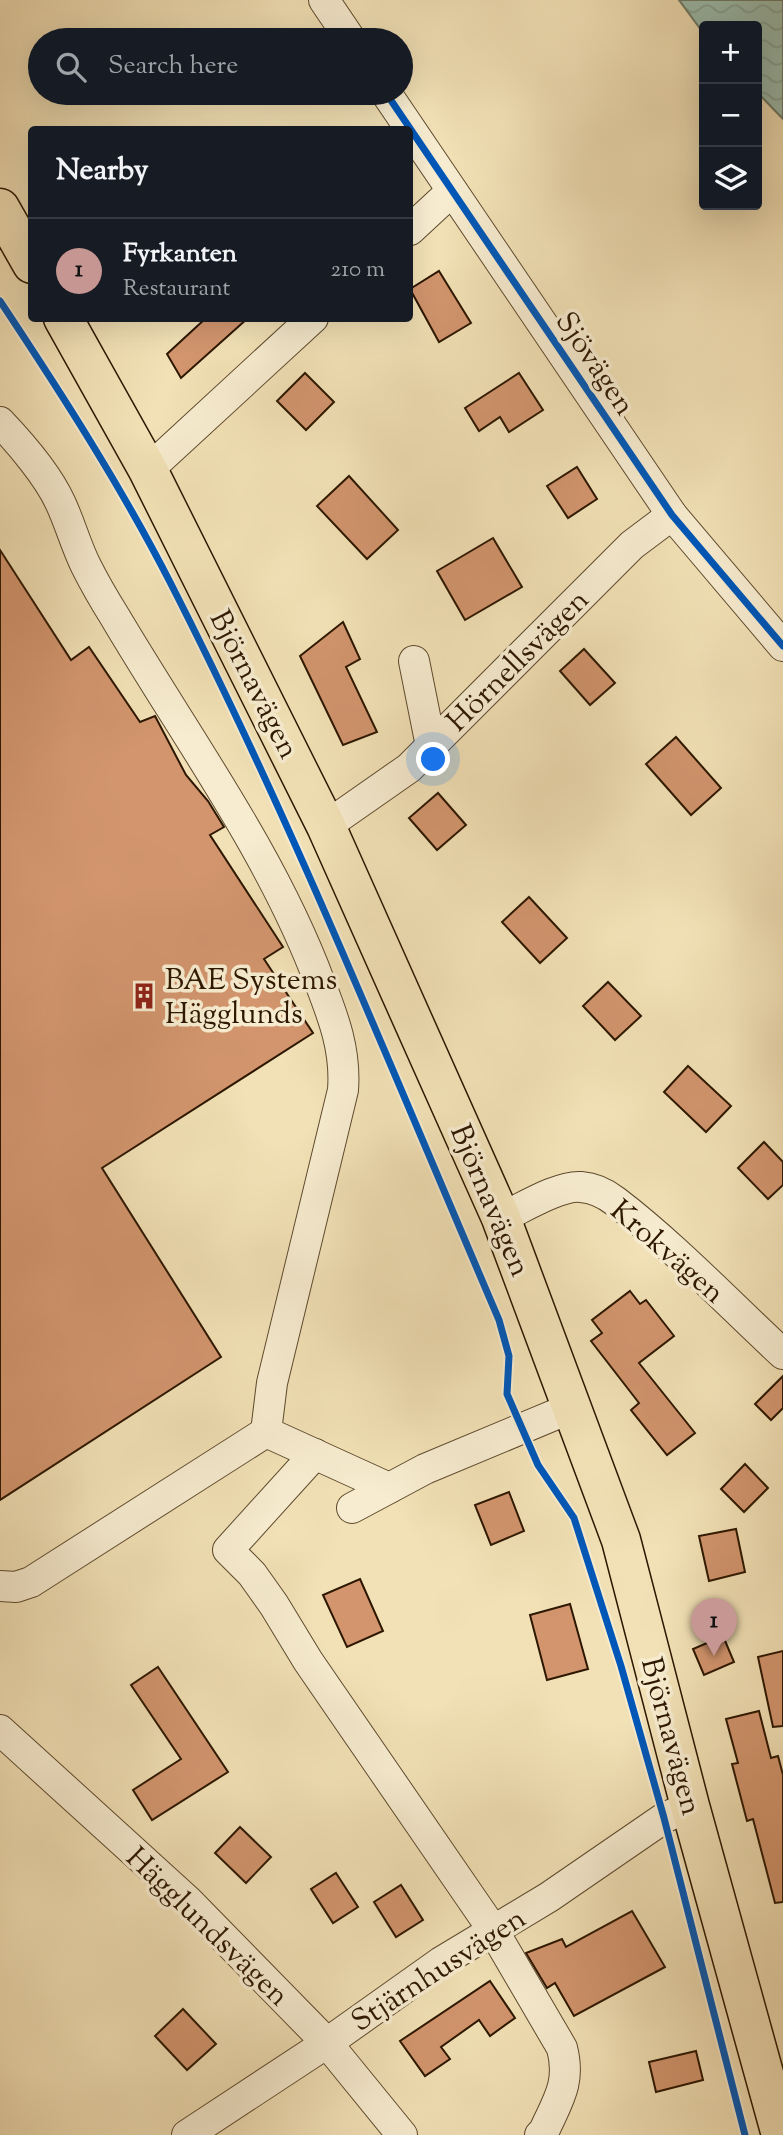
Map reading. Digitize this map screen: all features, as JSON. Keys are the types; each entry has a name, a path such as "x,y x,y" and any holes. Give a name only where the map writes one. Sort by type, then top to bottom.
{"main road":[{"path":"0,208 28,257"},
{"name":"Björnavägen","path":"64,322 148,470 326,826 500,1218 621,1540 690,1806 781,2135"}],"street":[{"path":"324,0 343,28"},
{"name":"Sjövägen","path":"394,105 408,126"},
{"name":"Sjövägen","path":"413,133 672,515 783,646"},
{"path":"413,227 452,191"},
{"path":"148,470 309,322"},
{"path":"0,422 19,441 59,500 85,565 108,606 268,869 309,953 342,1047 345,1069 343,1090 272,1383 265,1432 31,1582 16,1587 0,1587"},
{"name":"Hörnellsvägen","path":"326,826 409,768 632,545 672,515"},
{"path":"414,661 431,746"},
{"name":"Krokvägen","path":"500,1218 563,1190 579,1187 603,1194 614,1200 668,1247 783,1354"},
{"path":"352,1508 425,1469 571,1408"},
{"path":"265,1432 389,1488"},
{"path":"316,1454 228,1550 252,1574 274,1605 316,1672 493,1930 562,2048 567,2068 562,2093 544,2132 540,2135"},
{"name":"Hägglundsvägen","path":"0,1730 187,1900 327,2043 402,2135"},
{"name":"Stjärnhusvägen","path":"187,2135 327,2043 441,1962 549,1897 664,1818 690,1806"}],"water":[{"path":"679,0 783,0 783,119 762,97 762,21 699,21 699,27"}],"building":[{"path":"439,271 471,323 439,342 413,294 413,287"},
{"path":"202,322 244,322 181,378 167,354"},
{"path":"305,373 334,402 306,430 277,401"},
{"path":"519,373 543,410 509,432 500,417 479,431 465,408"},
{"path":"577,467 597,499 568,518 547,486"},
{"path":"349,476 398,530 367,559 317,506"},
{"path":"493,538 522,587 465,620 437,571"},
{"name":"BAE Systems Hägglunds","path":"0,550 71,660 89,647 140,722 155,716 186,775 208,801 224,827 210,835 283,947 264,959 313,1033 102,1168 221,1357 0,1500"},
{"path":"343,622 360,659 346,667 377,732 343,745 300,656"},
{"path":"584,649 615,683 590,705 560,671"},
{"path":"676,737 721,788 691,815 646,764"},
{"path":"438,793 466,825 437,850 409,818"},
{"path":"529,897 567,938 540,963 502,922"},
{"path":"608,982 641,1016 615,1040 583,1006"},
{"path":"688,1066 731,1106 706,1132 664,1092"},
{"path":"764,1142 783,1162 783,1185 768,1199 738,1168"},
{"path":"630,1291 640,1304 646,1300 674,1336 639,1363 695,1433 667,1455 631,1410 639,1403 591,1341 602,1333 592,1320"},
{"path":"783,1376 783,1408 771,1420 755,1404"},
{"path":"745,1464 768,1488 744,1512 721,1489"},
{"path":"509,1492 524,1531 491,1545 475,1505"},
{"path":"736,1529 745,1572 709,1581 699,1536"},
{"path":"360,1579 383,1631 347,1647 323,1595"},
{"path":"570,1604 588,1669 547,1680 530,1615"},
{"path":"723,1636 734,1662 704,1675 693,1649"},
{"path":"783,1651 783,1726 773,1727 758,1657"},
{"path":"158,1667 228,1772 152,1820 133,1790 181,1759 131,1685"},
{"path":"759,1711 771,1758 778,1756 783,1775 783,1902 775,1903 753,1819 747,1821 732,1764 738,1763 726,1719"},
{"path":"240,1827 271,1857 246,1883 215,1853"},
{"path":"336,1873 358,1907 333,1923 311,1889"},
{"path":"401,1885 423,1920 396,1937 374,1902"},
{"path":"632,1911 665,1967 574,2016 555,1983 547,1988 526,1953 562,1939 566,1947"},
{"path":"490,1981 515,2018 490,2036 479,2020 441,2047 450,2059 425,2076 400,2041"},
{"path":"183,2009 216,2044 187,2070 155,2036"},
{"path":"696,2051 703,2080 656,2092 649,2062"}],"cycle path":[{"path":"394,105 408,126"},
{"path":"413,133 672,515 783,646"},
{"path":"0,301 68,405 132,511 216,674 341,949 499,1320 509,1356 507,1394 538,1465 574,1518 621,1666 664,1818 745,2135"}],"place":[{"name":"BAE Systems Hägglunds","path":"144,996"},
{"name":"Fyrkanten","path":"714,1656"}]}
